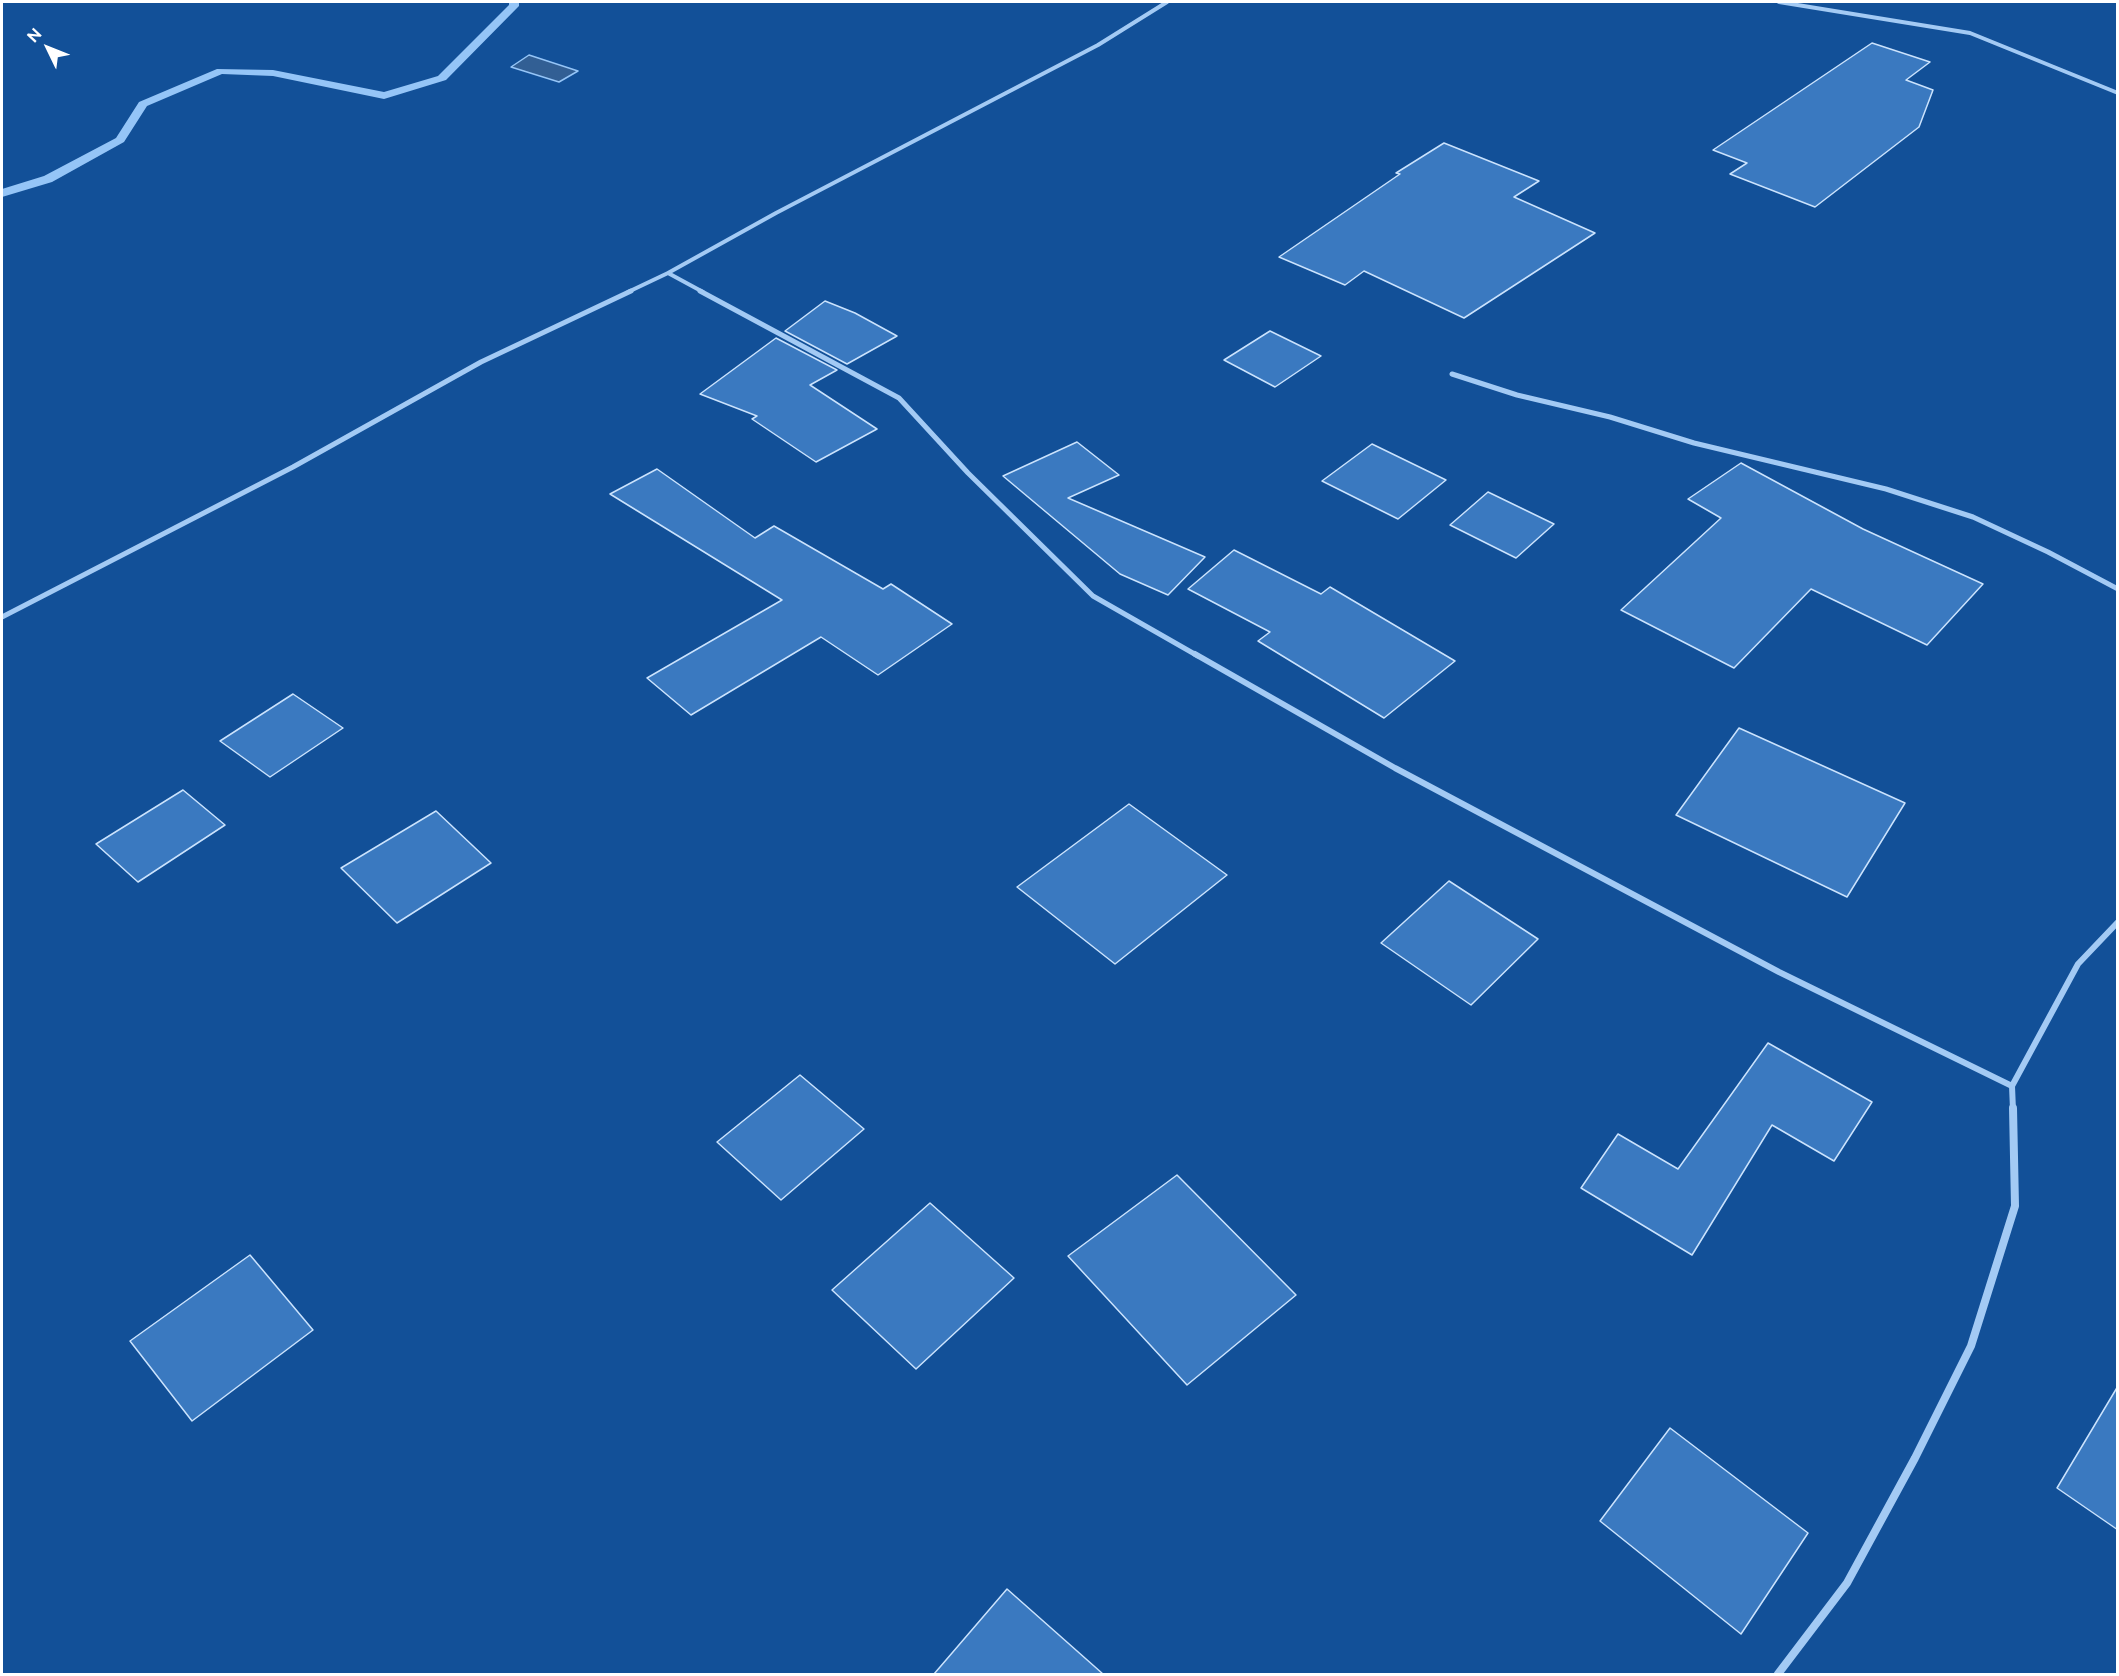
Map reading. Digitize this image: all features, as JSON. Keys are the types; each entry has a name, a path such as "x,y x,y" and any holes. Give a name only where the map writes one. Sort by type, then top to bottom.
{"street":[{"path":"2,617 293,467 481,362 668,273 786,208 1098,45 1167,2"},
{"path":"1779,2 1970,33 2118,93"},
{"path":"668,273 899,398 968,473 1093,596 1406,773 1779,972 2012,1086"},
{"path":"1452,374 1517,395 1610,417 1694,443 1886,489 1973,517 2048,552 2118,589"},
{"path":"1778,1674 1847,1583 1915,1458 1971,1346 2015,1206 2012,1086 2078,964 2118,922"}],"water":[{"path":"529,55 578,71 559,82 511,67"}],"building":[{"path":"1872,43 1930,62 1906,80 1933,90 1919,127 1815,207 1730,174 1747,163 1713,150"},
{"path":"1444,143 1539,181 1514,197 1595,233 1464,318 1364,271 1345,285 1279,257 1400,174 1396,173"},
{"path":"825,301 855,313 897,336 847,364 785,331"},
{"path":"1270,331 1321,356 1275,387 1224,360"},
{"path":"776,338 837,370 810,385 877,429 816,462 752,419 757,416 700,394"},
{"path":"1077,442 1119,475 1068,498 1205,557 1168,595 1120,574 1003,476"},
{"path":"1372,444 1446,480 1398,519 1322,481"},
{"path":"1741,463 1863,529 1983,584 1927,645 1811,589 1734,668 1621,610 1721,518 1688,499"},
{"path":"657,469 755,538 774,526 883,589 891,584 952,624 878,675 821,637 691,715 647,678 782,600 610,494"},
{"path":"1488,492 1554,524 1516,558 1450,525"},
{"path":"1234,550 1321,594 1330,587 1455,661 1384,718 1258,641 1270,632 1188,589"},
{"path":"293,694 343,728 270,777 220,741"},
{"path":"1739,728 1905,803 1847,897 1676,815"},
{"path":"183,790 225,825 138,882 96,844"},
{"path":"1129,804 1227,875 1115,964 1017,887"},
{"path":"436,811 491,863 397,923 341,868"},
{"path":"1449,881 1538,939 1471,1005 1381,943"},
{"path":"1768,1043 1872,1102 1834,1161 1772,1125 1692,1255 1581,1188 1618,1134 1678,1169"},
{"path":"800,1075 864,1129 781,1200 717,1142"},
{"path":"1177,1175 1296,1295 1187,1385 1068,1256"},
{"path":"930,1203 1014,1278 916,1369 832,1290"},
{"path":"250,1255 313,1330 192,1421 130,1341"},
{"path":"2118,1386 2118,1530 2057,1488"},
{"path":"1670,1428 1808,1533 1741,1634 1600,1521"},
{"path":"1007,1589 1103,1674 934,1674"}],"waterway":[{"path":"2,193 48,179 120,140 143,104 221,71 273,73 384,96 442,78 514,6 514,2"}]}
